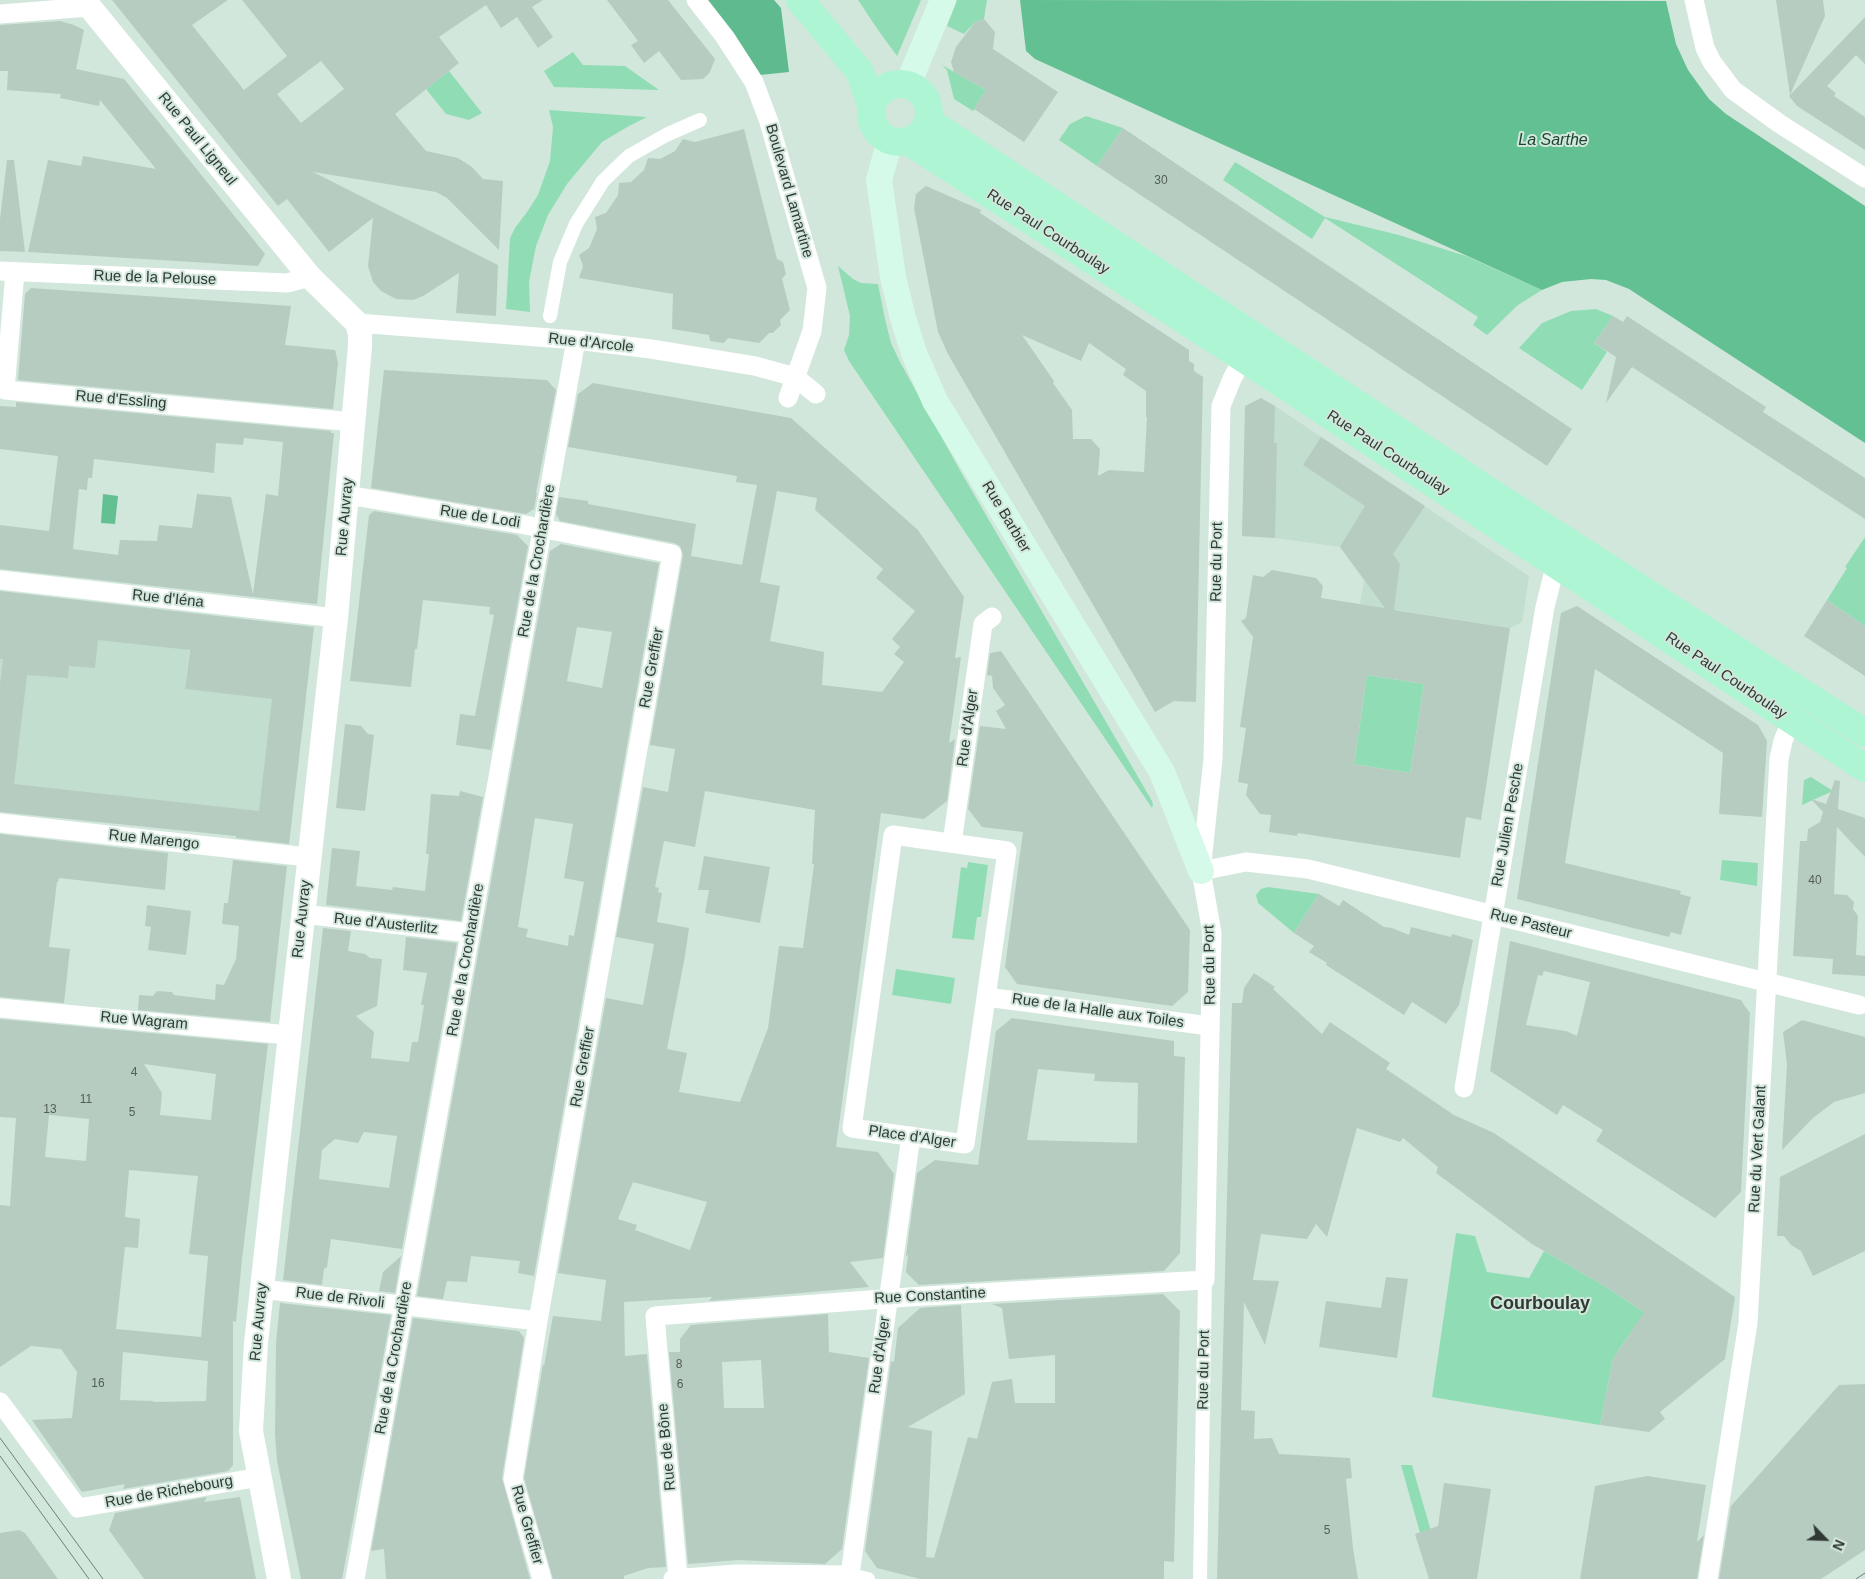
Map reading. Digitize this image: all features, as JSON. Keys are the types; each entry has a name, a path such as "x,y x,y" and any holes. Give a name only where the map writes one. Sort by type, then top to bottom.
{"main road":[{"path":"800,0 860,72 889,92 921,92 929,108 928,122 920,134 899,141 883,137 871,121 889,92 925,40 943,0"},
{"name":"Rue Paul Courboulay","path":"928,122 1481,486 1865,733"},
{"name":"Rue Paul Courboulay","path":"899,141 1243,358 1865,768"},
{"name":"Rue Barbier","path":"899,141 879,180 893,277 914,352 936,400 1162,772 1201,871"},
{"path":"1792,719 1807,695"}],"street":[{"name":"Boulevard Lamartine","path":"696,0 725,37 754,82 769,122 817,288 812,331 788,398"},
{"path":"1694,0 1705,48 1712,62 1733,90 1780,124 1865,178"},
{"path":"0,14 86,3"},
{"name":"Rue Paul Ligneul","path":"86,3 310,278"},
{"path":"550,316 560,262 576,224 603,181 629,156 666,135 700,120"},
{"name":"Rue de la Pelouse","path":"8,272 287,283 310,278"},
{"name":"Rue d'Essling","path":"8,272 5,390 354,422"},
{"path":"310,278 359,334"},
{"name":"Rue d'Arcole","path":"359,334 576,340 651,349 755,366 795,377 816,394"},
{"name":"Rue Auvray","path":"279,1579 251,1431 256,1343 308,857 336,618 354,422 359,334"},
{"name":"Rue de la Crochardière","path":"354,1579 576,340"},
{"name":"Rue du Port","path":"1200,1579 1212,933 1201,871 1213,759 1221,406 1243,358"},
{"name":"Rue de Lodi","path":"347,495 543,528 672,554"},
{"name":"Rue Greffier","path":"542,1579 513,1479 538,1322 672,554"},
{"name":"Rue Julien Pesche","path":"1464,1088 1545,607 1556,563"},
{"name":"Rue d'Iéna","path":"0,580 336,618"},
{"name":"Rue d'Alger","path":"952,843 988,621"},
{"name":"Rue du Vert Galant","path":"1708,1579 1748,1323 1779,759 1783,741 1792,719"},
{"name":"Rue Marengo","path":"0,823 308,857"},
{"name":"Place d'Alger","path":"893,835 1006,850 986,997 966,1144 852,1128 893,835"},
{"name":"Rue Pasteur","path":"1201,871 1246,862 1308,869 1859,1006"},
{"name":"Rue d'Austerlitz","path":"302,914 470,933"},
{"name":"Rue de la Halle aux Toiles","path":"986,997 1210,1026"},
{"name":"Rue Wagram","path":"0,1008 289,1035"},
{"name":"Rue d'Alger","path":"859,1577 888,1298 911,1136"},
{"name":"Rue Constantine","path":"656,1316 888,1298 1206,1280"},
{"name":"Rue de Rivoli","path":"261,1289 538,1322"},
{"name":"Rue de Bône","path":"656,1316 675,1578"},
{"name":"Rue de Richebourg","path":"0,1402 78,1508 260,1477"},
{"path":"675,1578 859,1577"}],"shaded area":[{"path":"706,0 774,0 781,8 789,72 760,75"},
{"path":"858,0 921,0 897,56 878,30"},
{"path":"957,0 987,0 984,19 975,22 964,34 947,26"},
{"path":"573,52 583,65 625,66 659,90 554,87 544,71"},
{"path":"942,65 986,90 973,111 954,99 947,70"},
{"path":"449,71 482,113 469,120 446,114 426,89"},
{"path":"549,110 647,117 602,142 567,184 548,215 536,246 529,282 530,312 506,309 510,238 538,195 550,161 553,127"},
{"path":"1086,116 1123,128 1097,166 1059,140 1070,124"},
{"path":"1235,162 1325,217 1399,235 1466,256 1542,290 1518,305 1487,335 1473,325 1478,317 1325,218 1312,239 1223,180"},
{"path":"838,266 853,279 861,283 878,284 891,343 900,362 961,472 1152,801 1152,808 849,361 844,350 849,335 850,316"},
{"path":"1596,309 1613,316 1594,343 1607,352 1582,390 1519,348 1542,323 1571,311"},
{"path":"1275,406 1529,576 1522,622 1510,628 1360,604 1364,580 1340,547 1275,538 1242,536 1245,442"},
{"path":"1865,537 1865,626 1827,600 1847,568 1845,567"},
{"path":"0,592 190,618 185,689 306,701 289,842 0,810"},
{"path":"1367,675 1424,684 1410,773 1354,764"},
{"path":"1811,777 1833,791 1802,805 1804,780"},
{"path":"1722,860 1758,863 1757,886 1720,880"},
{"path":"968,862 988,865 981,917 977,917 974,940 952,938 961,867 967,868"},
{"path":"1268,887 1319,894 1294,933 1258,903 1256,895 1261,889"},
{"path":"896,969 955,978 951,1004 892,995"},
{"path":"1456,1233 1475,1236 1487,1272 1529,1278 1544,1251 1603,1285 1671,1330 1655,1354 1628,1336 1613,1359 1600,1425 1432,1397"},
{"path":"1401,1465 1412,1465 1432,1535 1420,1533"}],"water":[{"name":"La Sarthe","path":"1020,0 1666,1 1676,44 1688,70 1709,99 1726,114 1865,206 1865,443 1629,289 1606,280 1591,279 1562,282 1542,290 1035,59 1026,51"},
{"path":"103,494 118,496 115,524 101,523"}],"building":[{"path":"112,0 228,0 192,25 244,90 287,56 242,0 543,0 532,7 553,37 538,48 517,17 501,28 486,5 439,37 459,63 395,114 426,151 458,158 472,167 483,179 503,181 499,250 447,198 436,192 313,172 498,265 496,316 456,313 459,273 423,296 413,300 396,299 381,291 373,282 368,266 373,218 329,252 287,199 278,206","holes":["321,61 344,89 301,123 277,94"]},
{"path":"607,0 668,0 715,59 710,72 703,79 681,80 659,51 644,63 631,45 638,41"},
{"path":"1776,0 1823,0 1825,16 1790,95"},
{"path":"1865,17 1865,64 1856,55 1827,86 1836,93 1834,96 1865,117 1865,150 1797,106 1789,96"},
{"path":"984,19 995,32 993,49 1058,92 1024,142 974,109 986,90 954,72 951,62 956,47 975,22"},
{"path":"60,21 84,30 76,69 124,79 265,254 258,266 28,252 48,160 81,166 83,156 156,169 100,100 99,106 60,98 61,94 7,90 8,71 0,71 0,25"},
{"path":"1123,128 1572,429 1547,466 1097,166"},
{"path":"744,129 777,259 783,262 786,274 782,279 790,310 780,320 781,325 773,333 769,333 759,343 728,338 724,343 710,341 709,335 672,329 673,294 579,278 583,266 579,255 589,248 597,229 595,217 606,213 618,195 619,183 631,182 644,170 648,158 660,159 675,151 683,139 695,142"},
{"path":"7,160 14,160 25,252 0,251 0,219"},
{"path":"926,186 981,210 980,213 1189,350 1189,361 1194,364 1194,371 1203,377 1196,702 1174,701 1155,712 948,354 938,332 914,208 916,194","holes":["1022,335 1081,361 1089,343 1126,369 1123,375 1146,391 1147,417 1144,472 1109,470 1098,476 1100,449 1091,439 1073,439 1072,410"]},
{"path":"31,288 291,306 285,345 335,350 338,363 333,409 18,380 25,294"},
{"path":"1613,316 1623,322 1627,316 1766,407 1763,412 1865,478 1865,519 1632,367 1606,403 1616,357 1594,343"},
{"path":"384,370 547,380 556,390 534,509 526,514 371,488"},
{"path":"593,383 791,418 918,530 964,597 955,658 961,657 949,743 955,739 947,801 924,819 881,813 836,1147 878,1152 894,1174 883,1258 850,1262 869,1287 709,1301 712,1297 624,1302 625,1356 647,1354 666,1567 648,1568 624,1576 624,1579 553,1579 524,1478 553,1316 601,1321 606,1280 558,1273 606,998 643,1005 654,944 616,937 643,787 668,792 675,749 650,745 683,555 680,546 674,543 560,521 556,514 559,497 588,501 588,504 696,524 691,556 742,565 757,485 736,482 737,476 568,447 578,394","holes":["777,491 817,498 815,510 883,569 876,578 915,611 892,639 900,647 894,654 904,662 882,692 822,685 824,652 770,641 780,586 760,582","705,791 815,810 812,864 814,864 803,948 779,946 768,1028 740,1102 679,1092 687,1053 667,1049 689,928 657,922 662,893 658,892 659,888 655,887 664,841 695,847","633,1182 707,1202 690,1250 635,1230 637,1225 618,1219"]},
{"path":"1261,398 1275,406 1274,443 1277,443 1275,538 1242,536 1245,406"},
{"path":"16,402 331,431 331,433 334,433 317,604 0,569 0,525 49,531 58,456 0,449 0,406 16,407","holes":["244,438 283,442 278,496 266,494 253,594 231,497 197,494 192,528 159,525 157,541 120,540 118,555 73,549 79,489 87,490 88,478 92,478 94,459 214,473 216,443 243,445"]},
{"path":"1321,437 1425,506 1393,554 1400,564 1394,610 1510,628 1481,820 1466,817 1460,858 1298,833 1297,836 1269,832 1271,815 1260,814 1246,795 1248,784 1238,782 1246,728 1240,727 1253,637 1241,621 1246,618 1253,575 1263,577 1272,570 1316,578 1323,586 1321,598 1385,608 1340,547 1365,506 1303,465","holes":["1367,675 1424,684 1410,773 1354,764"]},
{"path":"374,511 517,535 528,546 491,750 456,745 460,714 475,716 494,615 489,614 490,607 423,600 411,687 350,681 369,515"},
{"path":"561,544 659,563 534,1276 518,1273 520,1261 471,1256 467,1282 447,1281 443,1299 417,1296 550,551","holes":["577,627 612,632 602,688 567,681","535,818 573,824 564,878 584,882 574,936 569,935 568,946 526,937 528,929 518,927"]},
{"path":"0,591 314,627 289,844 236,838 236,836 0,812 0,684 3,659 0,659","holes":["98,640 190,650 185,689 272,699 259,811 14,784 27,675 68,678 69,666 95,668"]},
{"path":"1827,600 1865,626 1865,676 1804,636"},
{"path":"1577,606 1758,725 1767,741 1762,817 1719,814 1723,753 1595,669 1565,863 1681,891 1680,894 1691,897 1681,935 1671,932 1669,937 1517,899 1561,613"},
{"path":"1001,651 1190,930 1188,992 1172,1006 1017,984 1005,967 1023,832 982,827 968,809 980,726 1006,729 996,711 1005,705 993,688 992,676 987,675 990,653"},
{"path":"345,724 361,726 368,734 374,735 365,811 336,808"},
{"path":"1835,780 1840,781 1838,809 1865,818 1865,857 1837,827 1834,894 1847,895 1854,902 1853,909 1858,916 1856,955 1865,956 1865,976 1832,974 1833,959 1793,956 1800,841 1807,841 1808,829 1820,822 1823,812 1811,799 1826,804"},
{"path":"460,791 483,797 461,921 326,905 332,848 360,851 356,886 392,890 393,887 425,891 429,854 426,854 431,794 459,796"},
{"path":"0,834 168,853 165,890 59,878 49,947 70,949 64,1003 0,997"},
{"path":"704,856 770,867 760,923 705,913 709,890 698,890"},
{"path":"233,860 287,866 270,1022 138,1010 139,995 153,996 157,991 215,1000 216,984 224,985 236,959 239,926 222,924 224,903 228,903"},
{"path":"1319,894 1339,906 1343,900 1384,927 1409,935 1411,927 1451,937 1452,934 1473,940 1459,1005 1446,1024 1412,1002 1404,1015 1309,952 1314,946 1294,933"},
{"path":"147,905 191,911 186,955 148,950 151,927 145,926"},
{"path":"323,928 351,931 348,951 365,954 370,958 382,959 377,1006 356,1016 374,1032 371,1058 409,1062 412,1042 418,1042 424,1005 421,1005 427,973 403,970 406,937 457,943 402,1249 331,1239 322,1285 283,1280","holes":["364,1132 397,1136 389,1188 319,1179 322,1150 335,1139 358,1143"]},
{"path":"1510,941 1741,1000 1750,1013 1741,1192 1715,1218 1596,1141 1603,1130 1563,1105 1557,1115 1490,1071","holes":["1544,971 1590,982 1577,1036 1566,1031 1526,1025 1538,975 1542,976"]},
{"path":"1254,973 1275,987 1273,989 1322,1034 1330,1022 1390,1063 1386,1069 1454,1115 1494,1133 1735,1297 1725,1359 1660,1412 1665,1419 1649,1432 1600,1425 1613,1359 1644,1312 1603,1285 1532,1244 1436,1173 1438,1167 1403,1138 1400,1142 1357,1128 1327,1237 1316,1224 1307,1239 1261,1234 1253,1280 1279,1281 1265,1345 1244,1302 1241,1410 1255,1411 1254,1439 1272,1438 1279,1454 1350,1458 1352,1478 1346,1479 1358,1579 1217,1579 1232,1003 1242,1003 1244,988"},
{"path":"1012,1018 1174,1041 1174,1056 1185,1057 1180,1253 1164,1271 919,1285 906,1272 908,1255 906,1256 917,1173 935,1160 978,1165 996,1031","holes":["1038,1069 1095,1074 1094,1081 1138,1083 1137,1143 1027,1140"]},
{"path":"0,1019 268,1044 236,1322 233,1321 233,1465 228,1471 123,1489 125,1484 82,1492 32,1420 72,1418 77,1372 61,1349 31,1346 0,1367 0,1205 10,1206 16,1118 0,1117","holes":["144,1064 216,1074 211,1120 160,1115 162,1093","49,1115 89,1119 86,1161 45,1157","129,1170 198,1176 189,1254 208,1256 201,1337 116,1329 125,1247 138,1248 140,1219 125,1217","123,1352 208,1361 206,1401 153,1402 120,1400"]},
{"path":"1802,1020 1865,1037 1865,1093 1834,1102 1813,1118 1782,1150 1787,1064 1783,1032"},
{"path":"1865,1134 1865,1251 1813,1276 1801,1251 1791,1245 1784,1236 1777,1236 1780,1177"},
{"path":"401,1256 395,1293 379,1291 383,1272"},
{"path":"1386,1277 1408,1279 1397,1358 1319,1347 1326,1301 1381,1308"},
{"path":"1163,1294 1180,1311 1174,1562 1164,1561 1164,1579 920,1579 877,1568 865,1551 891,1361 894,1362 898,1328 920,1308 961,1305 965,1394 908,1427 932,1431 926,1557 934,1558 968,1437 977,1439 992,1382 1012,1379 1015,1403 1055,1403 1055,1355 1009,1359 1002,1308 992,1304"},
{"path":"280,1303 391,1315 342,1579 301,1579 277,1461 275,1435 276,1343"},
{"path":"828,1314 829,1352 869,1358 842,1549 825,1564 739,1560 688,1564 669,1352 680,1352 680,1339 691,1325","holes":["761,1360 764,1408 724,1408 722,1362"]},
{"path":"413,1318 519,1331 524,1338 502,1478 530,1579 386,1579 384,1549 371,1551"},
{"path":"1865,1384 1865,1550 1821,1579 1719,1579 1731,1506 1839,1385"},
{"path":"1647,1476 1706,1485 1697,1542 1704,1535 1697,1579 1580,1579 1595,1486"},
{"path":"1444,1483 1491,1489 1477,1579 1429,1579 1415,1534 1438,1526"},
{"path":"207,1497 204,1502 240,1497 256,1579 144,1579 109,1530 115,1513"},
{"path":"19,1530 25,1533 58,1579 0,1579 0,1533"}],"tram line":[{"path":"0,1438 103,1579"},
{"path":"0,1456 89,1579"},
{"path":"1856,1579 1865,1573"}],"district":[{"name":"Courboulay","path":"1540,1304"}]}
